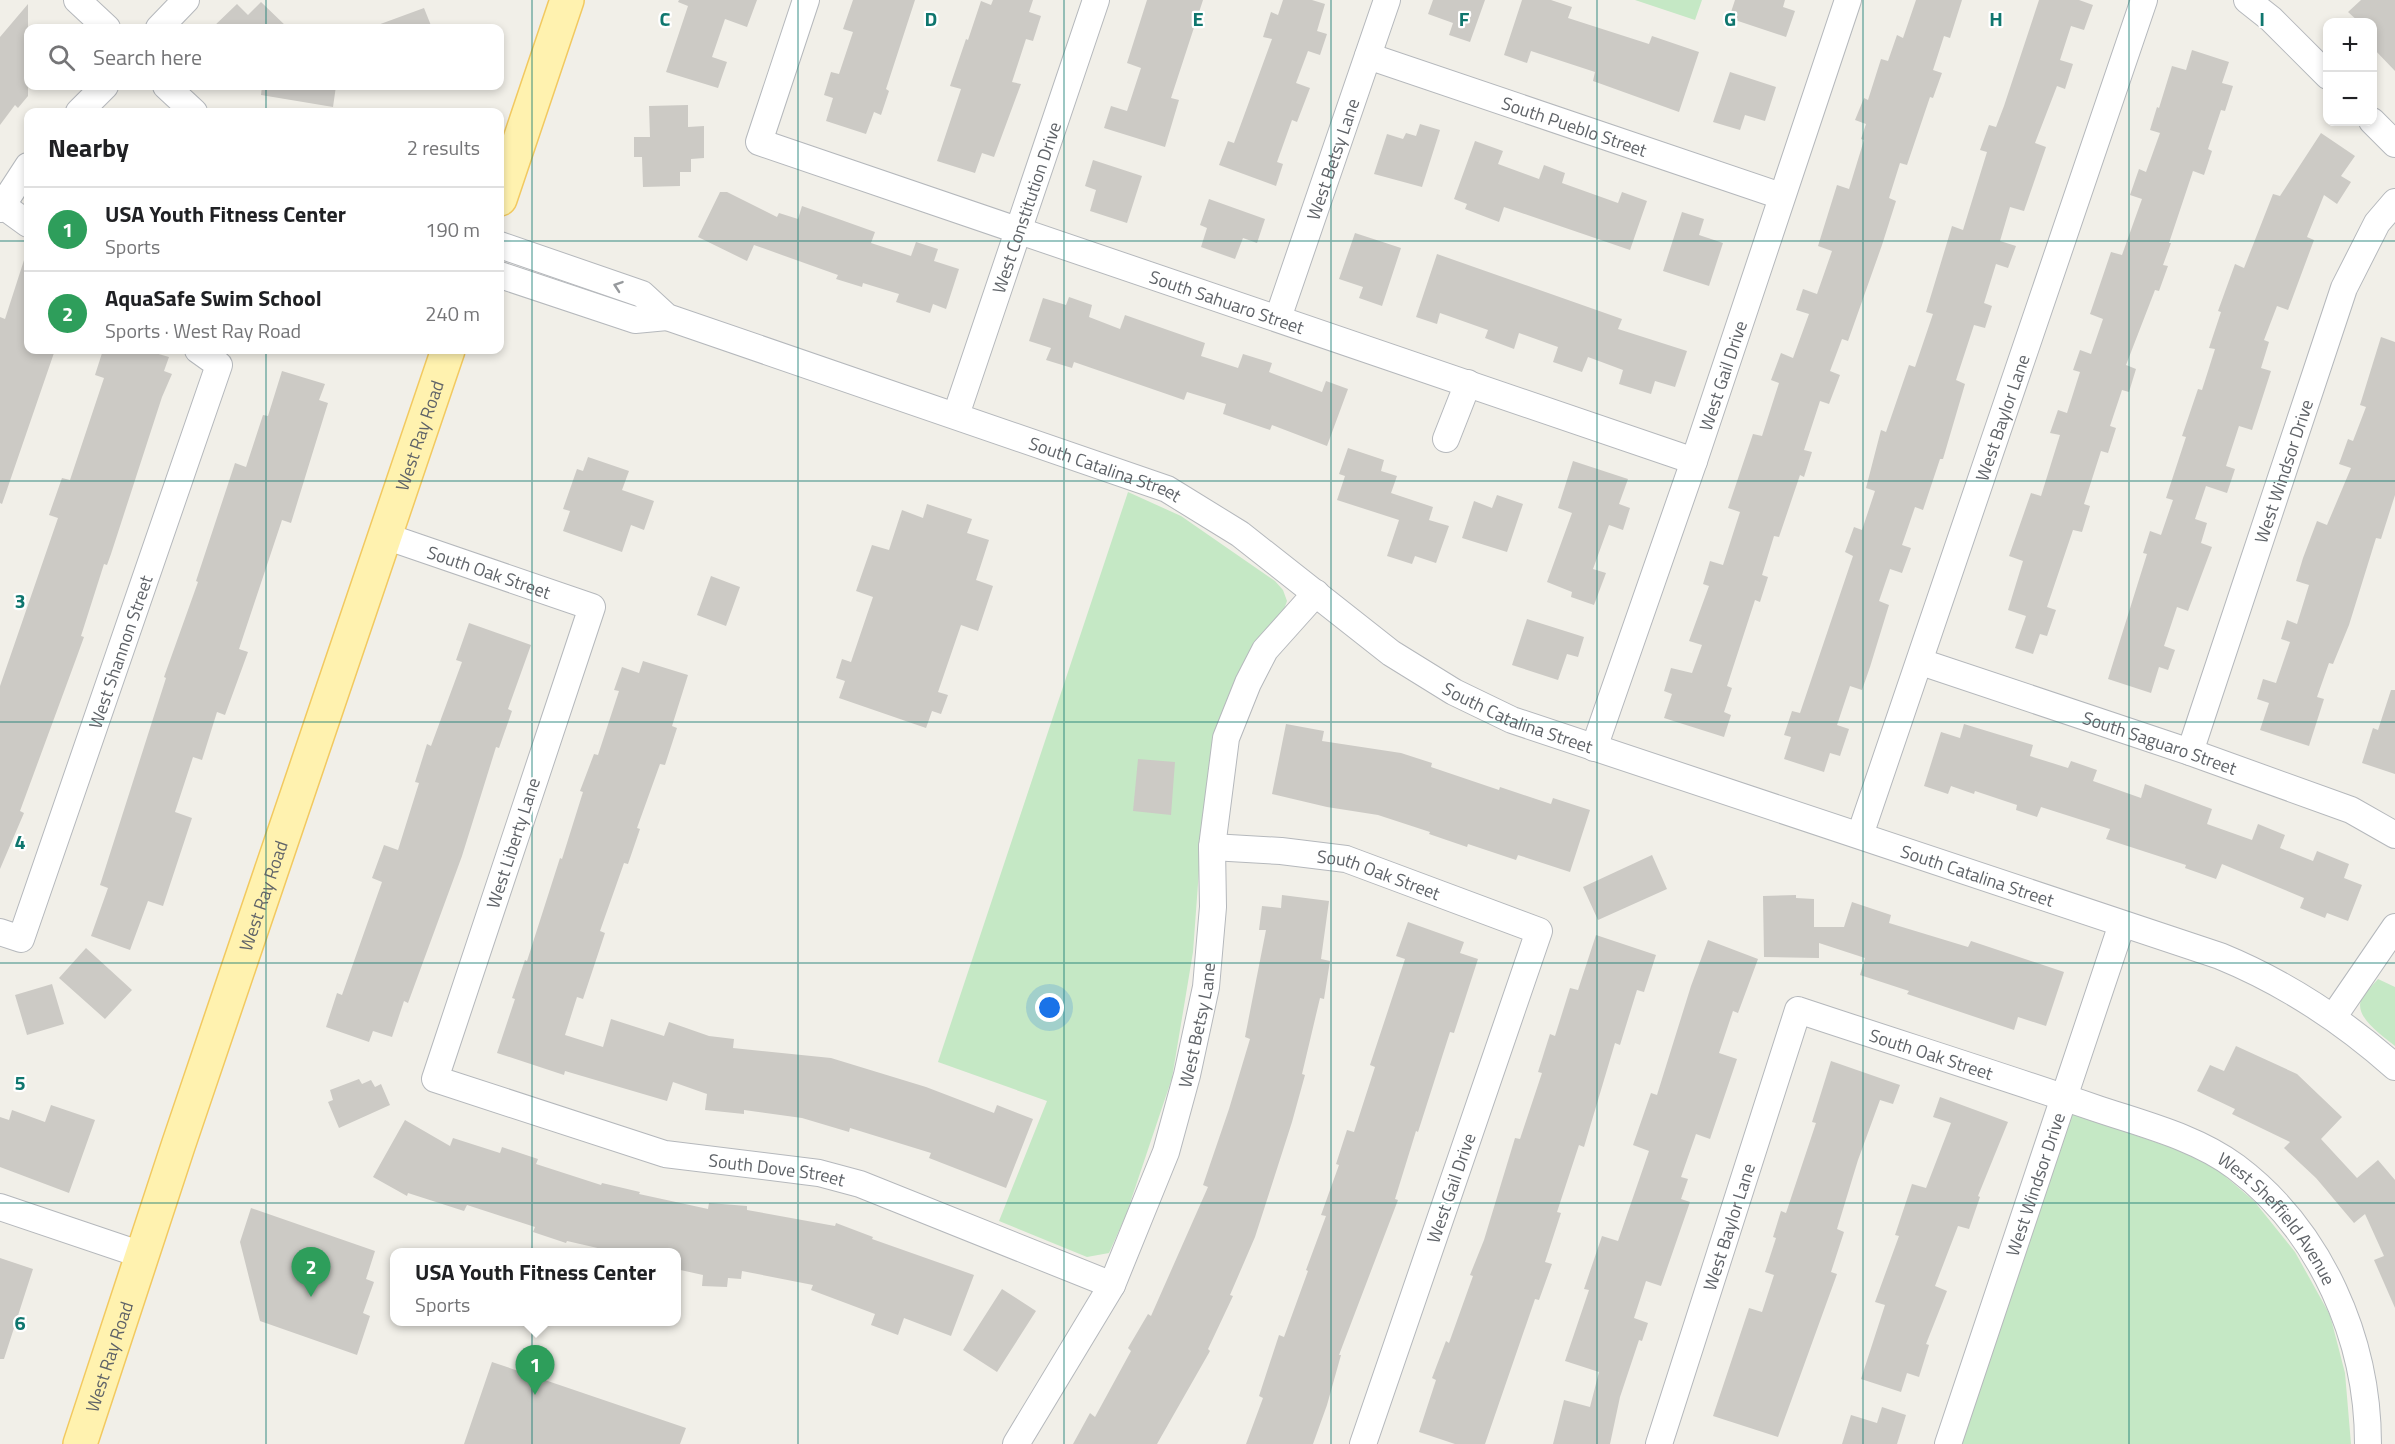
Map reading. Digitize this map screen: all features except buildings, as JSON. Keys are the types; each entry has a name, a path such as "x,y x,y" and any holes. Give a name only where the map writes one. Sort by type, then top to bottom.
{"main road":[{"path":"504,187 567,0"},
{"name":"West Ray Road","path":"80,1444 447,354"}],"street":[{"path":"77,0 103,24"},
{"path":"163,24 186,0"},
{"name":"South Sahuaro Street","path":"806,0 759,142 1694,461"},
{"name":"West Constitution Drive","path":"956,415 1096,0"},
{"name":"West Betsy Lane","path":"1278,318 1387,0"},
{"name":"West Gail Drive","path":"1594,748 1694,461 1848,0"},
{"name":"West Baylor Lane","path":"1860,836 2144,0"},
{"path":"2247,0 2271,19 2324,72"},
{"name":"South Pueblo Street","path":"1368,56 1781,196"},
{"path":"83,108 101,90"},
{"path":"170,90 190,108"},
{"path":"2377,125 2395,144"},
{"path":"24,172 1,207 24,221"},
{"name":"West Windsor Drive","path":"2190,752 2344,288 2377,223 2395,202"},
{"name":"South Catalina Street","path":"504,246 642,294 667,317 1167,489 1240,534 1391,653 1454,692 1512,720 2248,968 2291,989 2334,1016 2395,1066"},
{"name":"South Catalina Street","path":"504,276 635,320 667,317"},
{"name":"West Shannon Street","path":"11,935 219,365 204,354"},
{"path":"1446,439 1468,383"},
{"name":"South Oak Street","path":"385,536 592,607"},
{"name":"West Betsy Lane","path":"1017,1444 1112,1285 1166,1152 1187,1075 1206,987 1213,908 1212,847 1226,738 1248,683 1266,650 1316,593"},
{"name":"West Liberty Lane","path":"435,1079 592,607"},
{"name":"South Saguaro Street","path":"1921,662 2190,752 2351,810 2395,834"},
{"name":"South Oak Street","path":"1212,847 1281,851 1346,859 1539,932"},
{"name":"West Windsor Drive","path":"1948,1444 2122,924"},
{"path":"2334,1016 2395,927"},
{"name":"West Gail Drive","path":"1363,1444 1539,932"},
{"name":"West Baylor Lane","path":"1659,1444 1798,1010"},
{"name":"South Oak Street","path":"1798,1010 2065,1097"},
{"name":"South Dove Street","path":"435,1079 665,1154 810,1171 860,1184 1112,1285"},
{"name":"West Sheffield Avenue","path":"2065,1097 2175,1135 2205,1149 2236,1167 2282,1209 2307,1241 2343,1308 2360,1373 2368,1444"},
{"path":"0,1207 142,1255"}],"green space":[{"path":"1635,0 1702,0 1695,20"},
{"path":"1128,492 1181,516 1275,581 1283,590 1287,601 1201,843 1193,952 1172,1078 1126,1215 1109,1253 1087,1257 999,1221 1047,1101 938,1062"},
{"path":"2378,979 2395,987 2395,1046 2370,1025 2361,1012 2362,998"},
{"path":"2070,1113 2205,1159 2254,1201 2295,1252 2330,1315 2345,1373 2351,1444 1959,1444"}],"place":[{"name":"AquaSafe Swim School","path":"311,1297"},
{"name":"USA Youth Fitness Center","path":"535,1395"}]}
